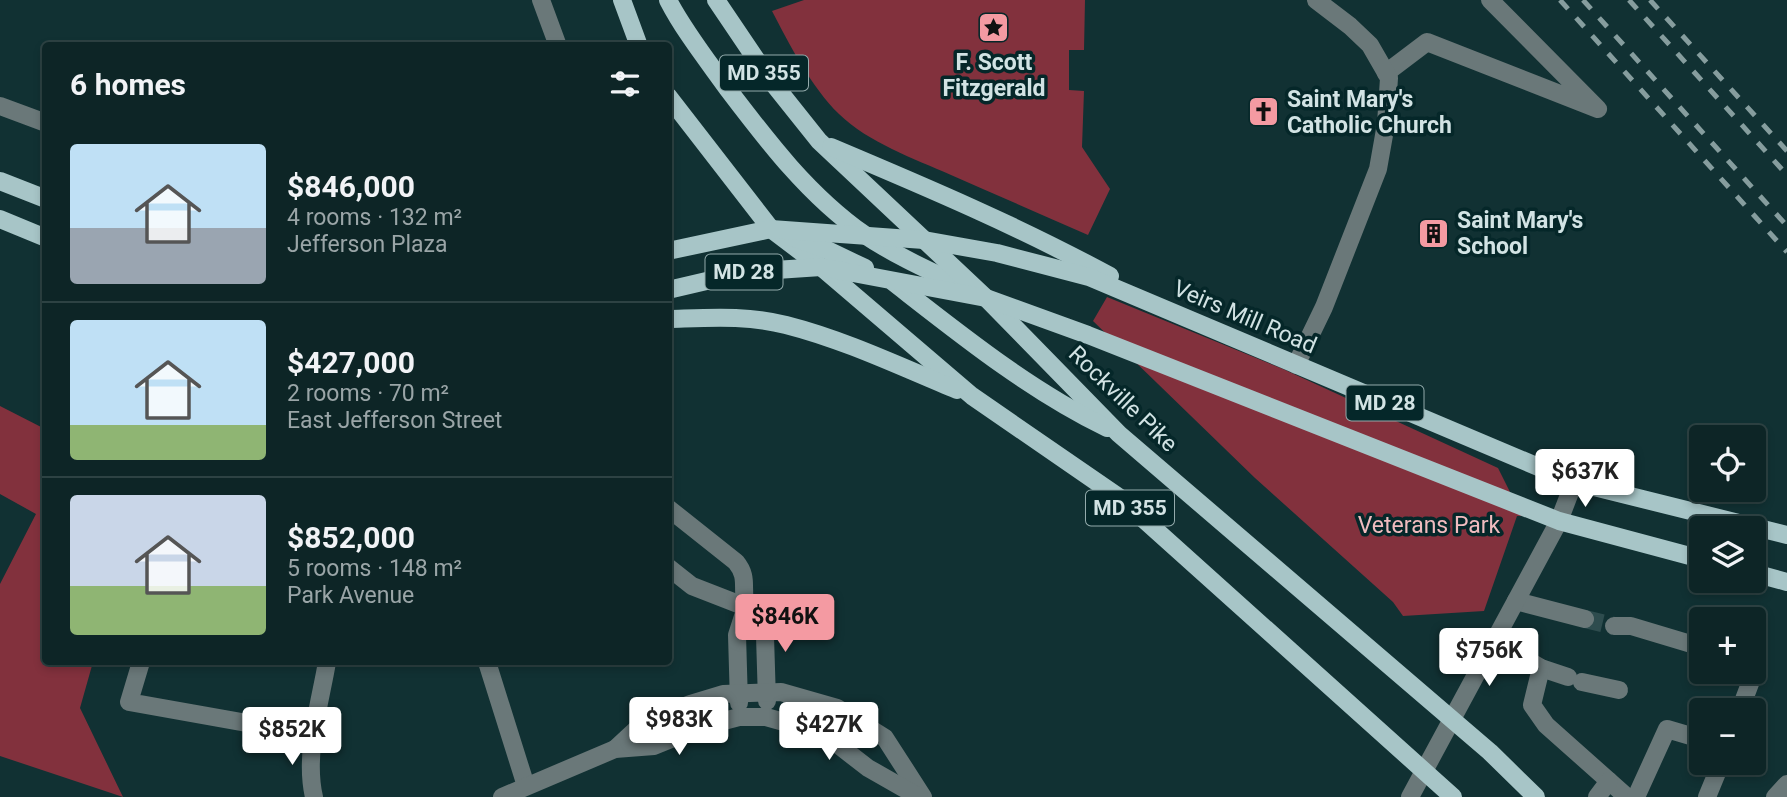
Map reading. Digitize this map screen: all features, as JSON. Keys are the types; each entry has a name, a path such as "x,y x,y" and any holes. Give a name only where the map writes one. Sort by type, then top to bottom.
{"main road":[{"path":"622,0 638,42"},
{"path":"668,0 712,68 811,192 864,234 902,258 986,298"},
{"name":"Rockville Pike","path":"716,0 768,77 818,141 986,298 1119,434 1490,752 1536,797"},
{"name":"MD 355","path":"672,101 771,229 821,267 972,396 1120,498 1453,797"},
{"path":"818,141 1056,246 1196,323"},
{"path":"0,181 42,197"},
{"path":"0,219 42,236"},
{"path":"771,229 823,248 890,279 979,349 1070,410 1119,434"},
{"name":"Veirs Mill Road","path":"672,250 771,229 924,240 997,253 1089,277 1574,482 1787,535"},
{"name":"MD 28","path":"672,288 745,272 821,267 986,298 1088,335 1559,521 1689,556"},
{"path":"672,319 729,317 785,324 839,342 972,396"},
{"path":"1766,576 1787,582"}],"street":[{"path":"541,0 557,42"},
{"path":"1296,365 1324,307 1378,169 1387,124 1387,73 1370,45 1316,0"},
{"path":"1387,73 1427,42 1598,108 1489,0"},
{"path":"0,106 42,122"},
{"path":"1410,797 1559,521 1574,482"},
{"path":"672,511 736,562 743,571 743,591 747,607 765,636 766,717"},
{"path":"672,569 692,586 747,607"},
{"path":"1516,601 1585,619"},
{"path":"739,717 737,635 747,607"},
{"path":"1614,626 1631,626 1689,643"},
{"path":"1494,640 1541,668 1575,680 1619,690"},
{"path":"140,665 129,702 314,736"},
{"path":"314,797 311,784 314,736 326,665"},
{"path":"488,665 526,786"},
{"path":"1541,668 1532,705 1546,725 1627,797"},
{"path":"615,750 643,723 690,704 723,694 781,692 837,708 885,738 921,797"},
{"path":"502,797 615,750 654,747 701,727 739,717 766,717 823,733 869,768 921,797"},
{"path":"1636,797 1667,729 1689,735"},
{"path":"1707,797 1716,775"},
{"path":"1597,797 1609,781"},
{"path":"1775,797 1787,784"}],"green space":[{"path":"804,0 1085,0 1084,50 1069,50 1069,90 1084,91 1082,147 1110,189 1088,235 892,149 851,124 839,114 810,79 772,11"},
{"name":"Veterans Park","path":"1107,297 1283,369 1498,468 1522,516 1517,516 1484,611 1403,616 1393,602 1255,478 1093,321"},
{"path":"0,406 42,427 42,665 92,665 80,708 123,797 0,756 0,584 36,514 0,494"}],"tunnel":[{"path":"1585,619 1614,626"}],"railway":[{"path":"1560,0 1787,252"},
{"path":"1583,0 1787,226"},
{"path":"1629,0 1787,175"},
{"path":"1650,0 1787,151"}],"place":[{"name":"F. Scott Fitzgerald","path":"994,28"},
{"name":"Saint Mary's Catholic Church","path":"1264,112"},
{"name":"Saint Mary's School","path":"1434,233"}]}
